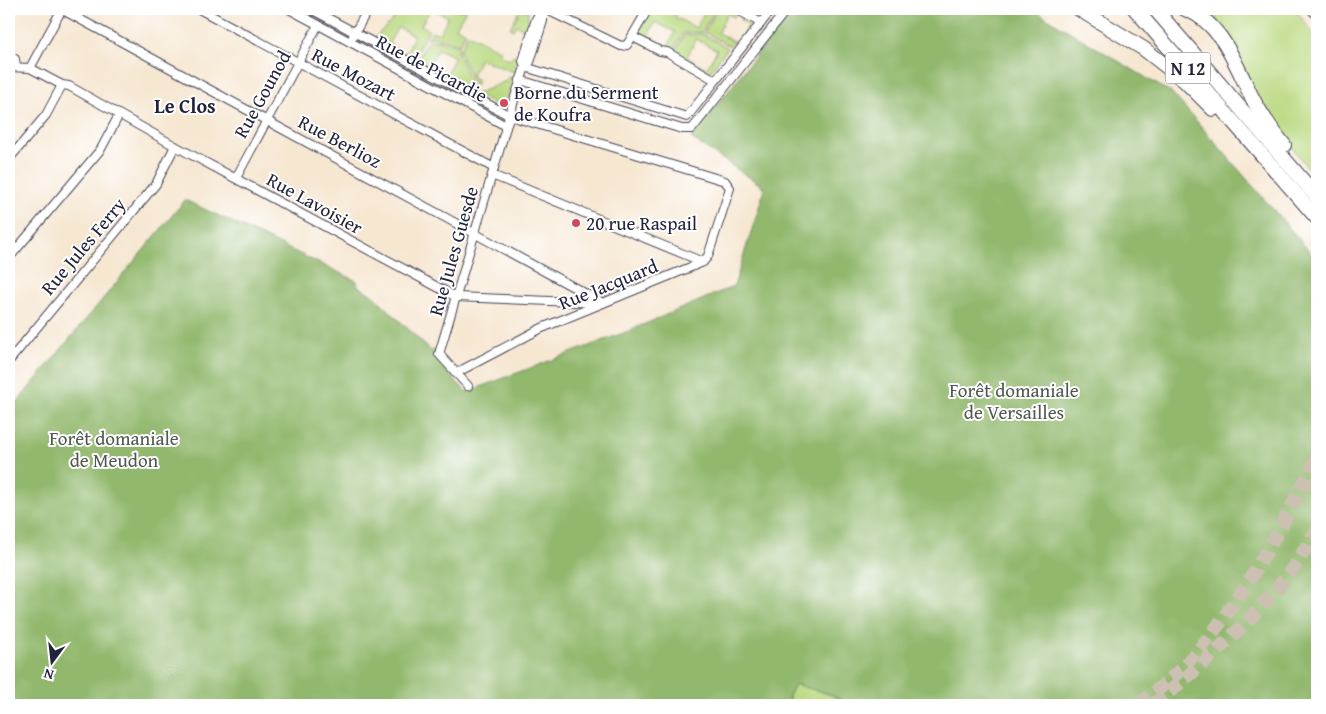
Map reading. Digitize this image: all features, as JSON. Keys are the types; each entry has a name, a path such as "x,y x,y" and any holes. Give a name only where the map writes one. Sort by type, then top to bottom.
{"highway":[{"path":"1080,9 1144,49"},
{"path":"1086,9 1144,49 1185,81 1228,124 1239,129"},
{"name":"N 12","path":"1134,9 1218,102 1239,129 1317,218"},
{"name":"N 12","path":"1155,9 1317,196"},
{"path":"1185,9 1205,20 1219,35 1264,118 1290,152 1286,160"}],"street":[{"path":"9,56 15,59 12,67 30,68 61,9"},
{"name":"Rue Berlioz","path":"61,9 603,303"},
{"name":"Rue Mozart","path":"199,9 298,62 493,172 704,262"},
{"name":"Rue de Picardie","path":"289,9 506,126"},
{"path":"311,9 510,116 725,180 730,188 708,256 704,262"},
{"path":"350,42 368,9"},
{"path":"543,9 621,46 627,45 633,38 648,9"},
{"name":"Rue Jules Guesde","path":"468,386 440,354 525,67 523,61 536,19 543,9"},
{"path":"736,9 761,23"},
{"path":"682,129 686,117 772,9"},
{"path":"520,80 682,129 692,129 787,9"},
{"name":"Rue Gounod","path":"236,178 318,25"},
{"path":"633,38 660,51 667,52 715,80"},
{"path":"525,67 686,117 697,125"},
{"name":"Rue Lavoisier","path":"30,68 62,85 69,86 174,146 456,297 603,303"},
{"path":"9,159 46,115 62,85"},
{"path":"9,258 101,149 119,115"},
{"name":"Rue Jules Ferry","path":"9,361 156,184 174,146"},
{"name":"Rue Jacquard","path":"456,373 542,328 704,262"}],"green space":[{"path":"404,9 431,9 421,25 429,30 415,55 406,56 397,51 406,53 414,36 398,27 389,43 395,49 374,38"},
{"path":"432,9 466,10 456,27 466,32 460,44 433,37 427,39 432,31 439,34 448,17"},
{"path":"520,9 528,11 528,24 525,36 526,30 516,25 513,30 510,28"},
{"path":"649,9 679,9 675,17 696,28 706,9 716,9 702,32 683,33 671,54 666,50 675,32 655,22 646,40 635,37"},
{"path":"718,9 729,9 736,13 734,17 727,14 718,33 737,43 748,25 740,20 742,15 757,24 740,46 733,42 730,46 704,32"},
{"name":"Forêt domaniale de Versailles","path":"793,9 1032,9 1173,94 1317,260 1317,705 848,705 830,694 795,684 789,696 789,705 9,705 9,412 185,200 357,281 358,286 374,296 430,350 436,351 437,362 467,392 626,332 734,286 765,188 691,138"},
{"path":"1196,9 1295,9 1317,39 1317,179 1281,134"},
{"path":"468,34 501,51 499,54 510,60 513,55 519,58 513,72 480,59 471,76 478,80 475,86 459,51"},
{"path":"703,34 728,48 708,74 697,69 700,65 707,68 717,50 696,39 687,57 695,62 692,66 673,55 684,35"},
{"path":"433,40 459,46 457,51 473,88 472,91 439,73 446,74 455,57 438,49 429,65 435,71 417,61 426,43"},
{"path":"508,77 513,79 507,99 497,105 476,94 506,81"},
{"path":"795,684 830,694 848,705 789,705 789,696"}],"tunnel":[{"path":"1138,705 1182,669 1225,616 1259,565 1317,458"},
{"path":"1153,705 1208,659 1259,609 1290,572 1317,530"}],"place":[{"name":"Borne du Serment de Koufra","path":"504,103"},
{"name":"20 rue Raspail","path":"576,223"}],"district":[{"name":"Le Clos","path":"185,105"}],"park label":[{"name":"Forêt domaniale de Meudon","path":"114,449"}]}
